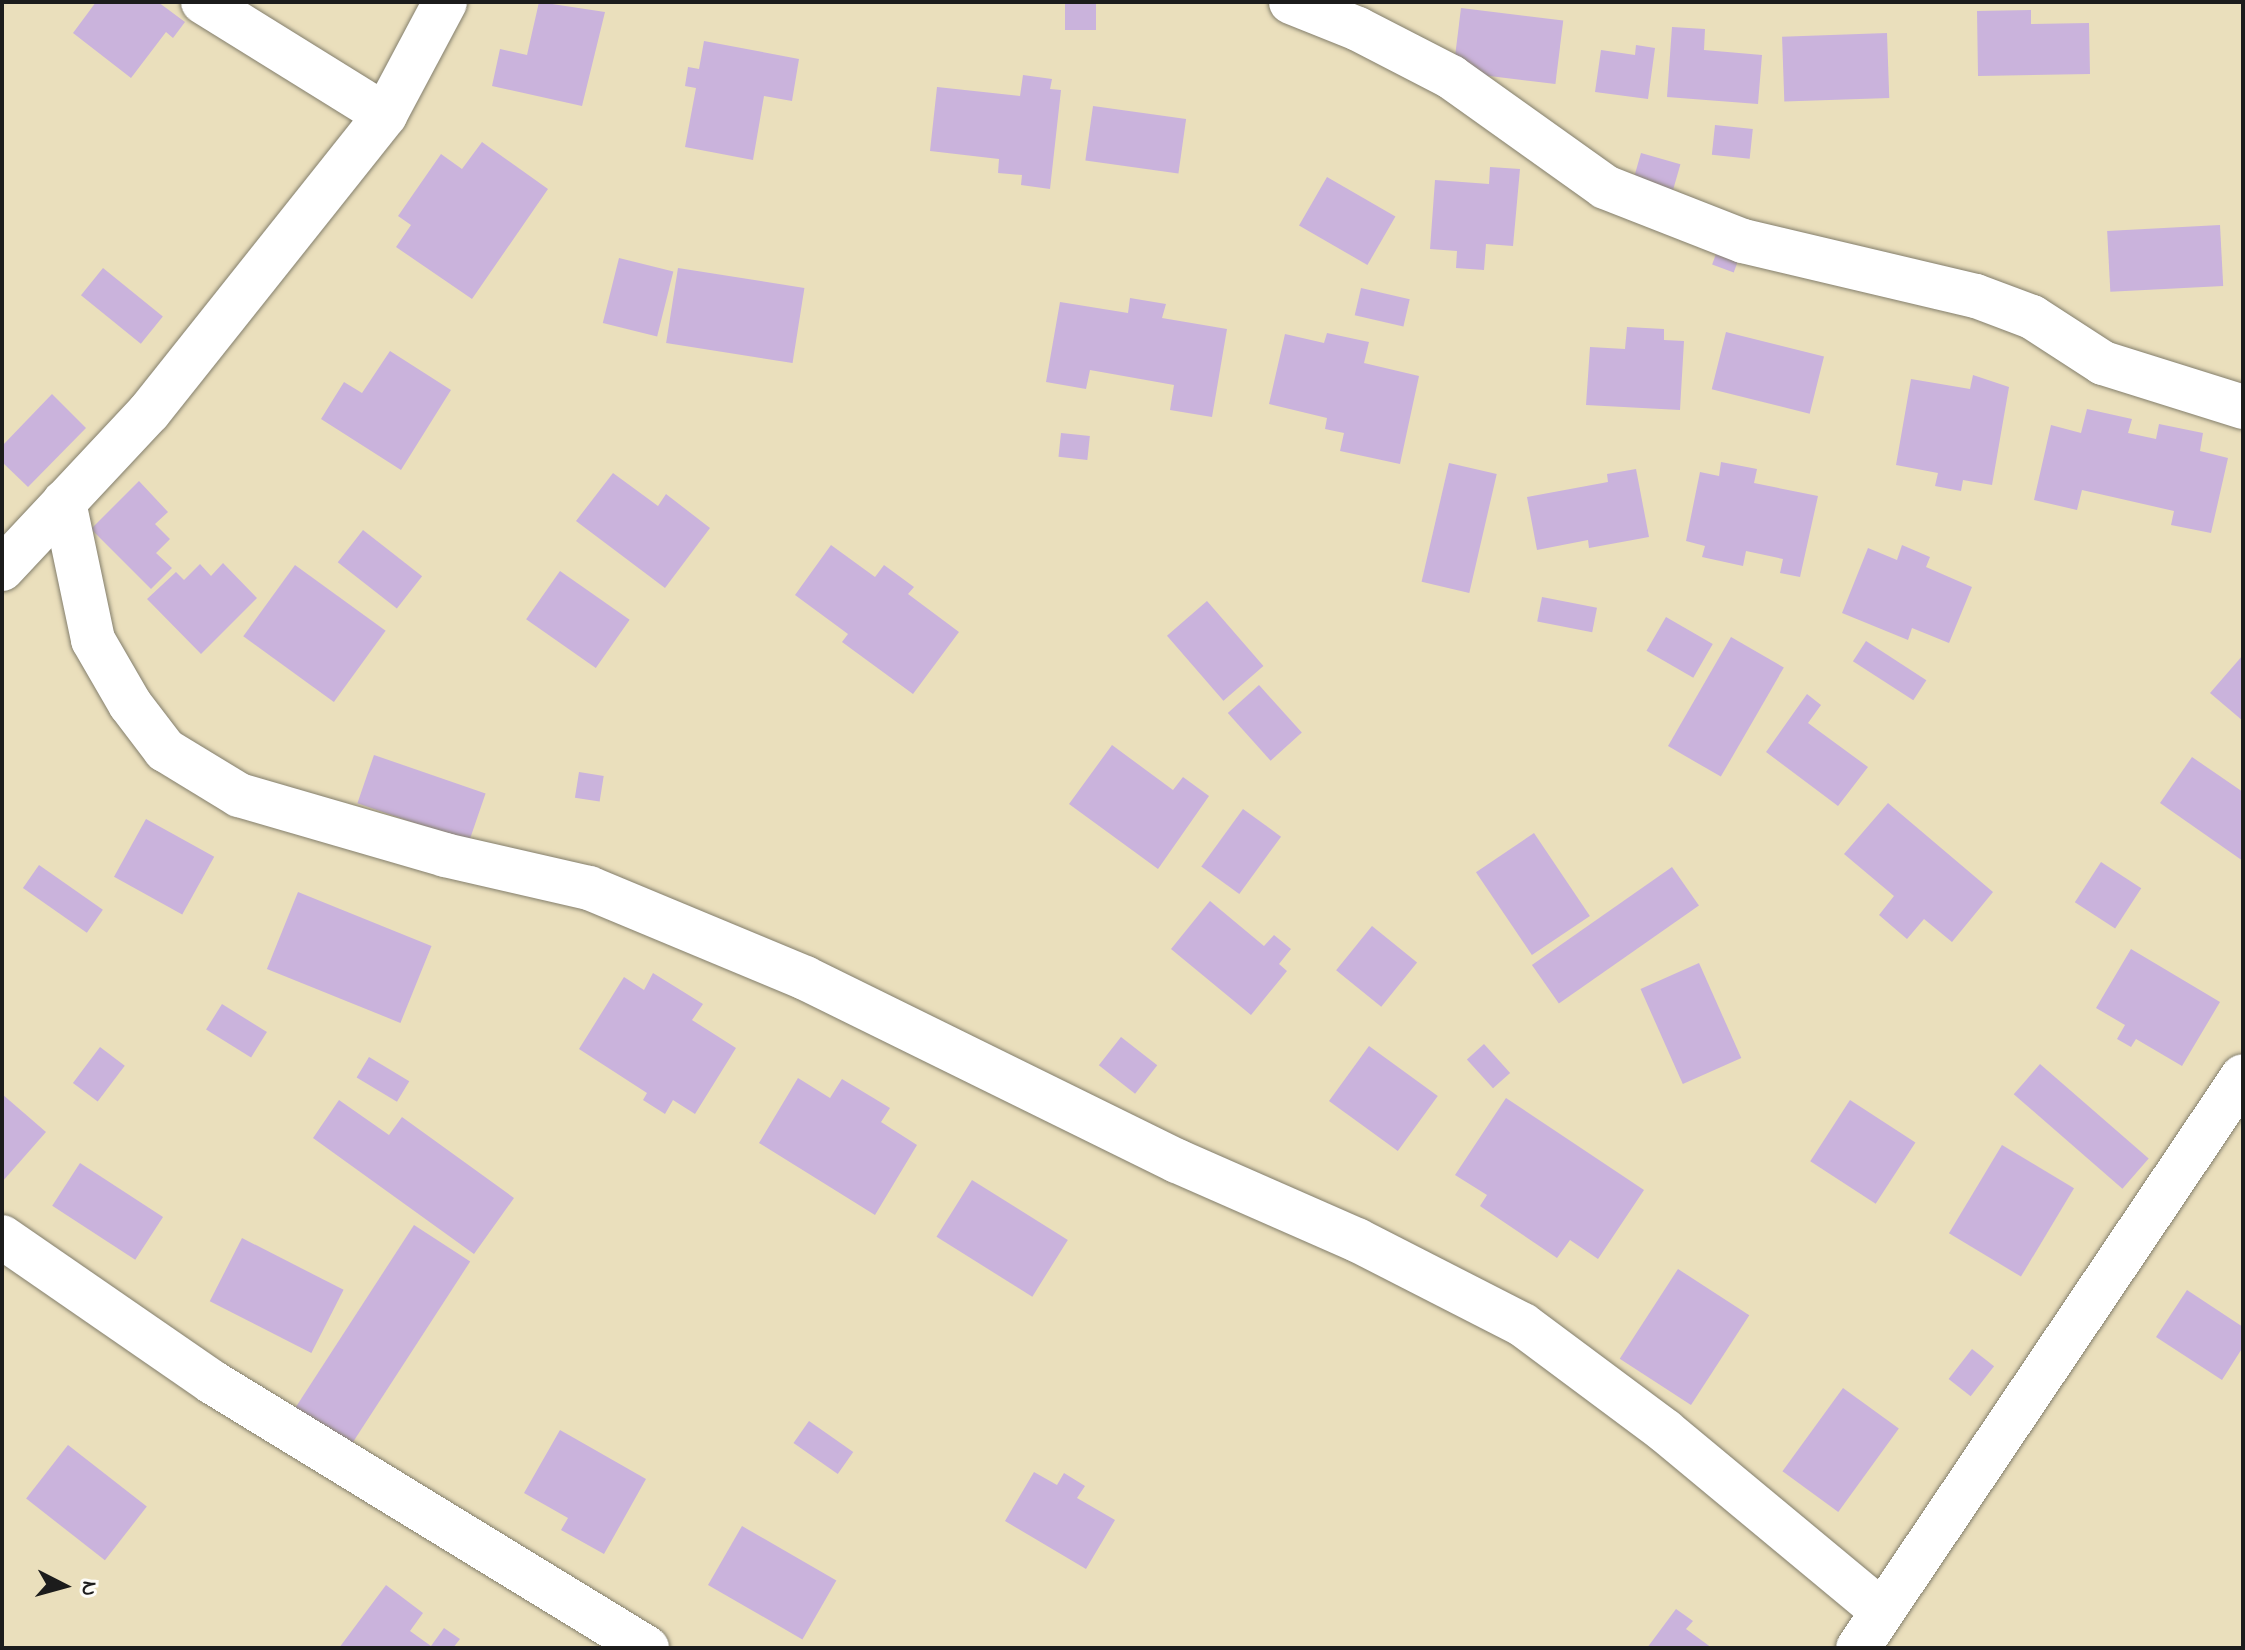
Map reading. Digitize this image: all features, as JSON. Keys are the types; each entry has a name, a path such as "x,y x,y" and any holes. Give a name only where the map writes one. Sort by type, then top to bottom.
{"street":[{"path":"203,2 385,115"},
{"path":"2,569 149,412 385,115 445,2"},
{"path":"1291,2 1358,29 1451,77 1605,187 1743,241 1976,296 2032,317 2103,363 2243,407"},
{"path":"64,502 93,640 130,704 165,750 239,795 445,855 589,888 805,978 1177,1161 1357,1240 1523,1325 1665,1431 1882,1611"},
{"path":"1858,1648 2243,1076"},
{"path":"2,1237 212,1382 647,1648"}],"building":[{"path":"96,2 158,2 185,22 173,38 166,32 131,78 73,33"},
{"path":"539,2 605,12 582,106 492,86 500,49 527,55"},
{"path":"1065,2 1096,2 1096,30 1065,30"},
{"path":"1461,8 1563,21 1555,84 1453,72"},
{"path":"2031,10 2031,24 2089,23 2090,74 1978,76 1977,11"},
{"path":"1672,27 1705,29 1704,50 1762,55 1758,104 1667,97"},
{"path":"1887,33 1889,98 1784,102 1782,37"},
{"path":"704,41 799,59 792,101 764,96 753,160 685,147 696,88 685,86 688,67 699,69"},
{"path":"1636,45 1655,48 1648,99 1595,92 1601,50 1635,55"},
{"path":"1023,75 1052,79 1050,89 1061,90 1050,189 1021,185 1022,175 998,173 999,159 930,151 937,87 1020,96"},
{"path":"1093,106 1186,119 1178,174 1085,160"},
{"path":"1715,125 1753,129 1750,159 1712,155"},
{"path":"482,142 548,189 472,299 396,247 411,225 398,216 441,154 462,169"},
{"path":"1641,153 1680,164 1671,196 1632,185"},
{"path":"1490,167 1520,169 1513,246 1486,244 1484,270 1456,268 1457,251 1430,249 1435,180 1489,184"},
{"path":"1327,177 1395,216 1367,265 1299,225"},
{"path":"2220,225 2223,286 2110,292 2107,231"},
{"path":"1720,243 1742,251 1734,272 1712,265"},
{"path":"619,258 673,272 657,337 603,323"},
{"path":"103,268 163,316 141,344 81,295"},
{"path":"678,268 804,288 793,363 666,343"},
{"path":"1361,288 1410,299 1403,327 1355,315"},
{"path":"1130,298 1166,304 1162,318 1227,329 1212,417 1170,410 1174,385 1090,370 1086,389 1046,382 1060,302 1128,313"},
{"path":"1627,327 1664,329 1664,340 1684,341 1680,410 1586,405 1590,347 1625,349"},
{"path":"1726,332 1824,356 1810,414 1712,389"},
{"path":"1327,333 1369,342 1364,363 1419,376 1400,464 1340,451 1344,433 1325,429 1327,418 1269,404 1285,334 1324,343"},
{"path":"390,351 451,390 401,470 321,419 344,382 362,393"},
{"path":"1973,375 2009,387 1992,485 1963,480 1961,491 1935,486 1938,473 1896,465 1911,379 1970,389"},
{"path":"52,394 86,428 28,487 2,462 2,446"},
{"path":"2087,409 2132,419 2128,433 2156,439 2159,424 2203,433 2200,451 2228,458 2211,533 2171,525 2174,511 2082,490 2077,510 2034,500 2051,425 2081,433"},
{"path":"1061,433 1090,436 1087,460 1058,457"},
{"path":"1721,462 1757,469 1754,483 1818,496 1800,577 1780,573 1783,559 1746,551 1743,566 1702,557 1705,546 1686,541 1700,472 1719,476"},
{"path":"1449,463 1497,474 1469,593 1422,582"},
{"path":"1636,469 1649,537 1589,548 1588,540 1537,550 1527,497 1608,482 1607,474"},
{"path":"613,473 658,506 666,494 710,528 665,588 576,521"},
{"path":"139,481 168,512 155,524 170,539 156,553 172,568 151,589 91,529"},
{"path":"363,530 422,576 397,608 338,562"},
{"path":"831,545 875,577 884,565 914,587 908,594 959,632 913,694 842,642 848,634 795,595"},
{"path":"1902,545 1930,557 1926,567 1972,587 1949,643 1912,628 1908,640 1842,613 1868,548 1897,560"},
{"path":"223,563 257,598 201,654 147,599 176,572 184,580 200,564 211,576"},
{"path":"295,565 386,631 334,702 243,636"},
{"path":"560,571 630,620 596,668 526,619"},
{"path":"1542,597 1597,608 1592,632 1537,622"},
{"path":"1207,601 1263,666 1223,701 1167,636"},
{"path":"1666,617 1713,644 1693,678 1646,651"},
{"path":"1731,637 1784,668 1721,777 1668,746"},
{"path":"1866,641 1926,680 1913,700 1853,661"},
{"path":"2243,655 2243,721 2210,693"},
{"path":"1259,685 1302,733 1271,761 1228,713"},
{"path":"1807,694 1821,705 1808,723 1868,767 1838,806 1766,752"},
{"path":"1112,745 1173,790 1183,777 1209,796 1158,869 1069,804"},
{"path":"374,755 486,793 469,842 357,803"},
{"path":"2192,757 2243,792 2243,861 2160,803"},
{"path":"579,772 604,776 600,802 575,798"},
{"path":"1888,803 1993,892 1952,942 1924,919 1907,939 1879,915 1894,896 1844,854"},
{"path":"1243,809 1281,837 1239,894 1201,866"},
{"path":"146,819 214,857 182,915 114,877"},
{"path":"1534,833 1590,916 1532,955 1476,872"},
{"path":"2101,862 2141,888 2115,928 2075,902"},
{"path":"39,865 103,910 87,933 23,888"},
{"path":"1672,867 1699,906 1559,1004 1532,965"},
{"path":"298,892 432,946 400,1023 267,969"},
{"path":"1210,901 1264,946 1274,935 1291,949 1279,964 1287,971 1251,1015 1171,949"},
{"path":"1372,926 1417,963 1381,1007 1336,970"},
{"path":"2131,949 2220,1002 2182,1066 2136,1039 2131,1047 2117,1039 2125,1025 2096,1008"},
{"path":"1699,963 1741,1058 1683,1084 1641,989"},
{"path":"653,973 703,1004 692,1020 736,1048 695,1114 673,1100 665,1114 643,1100 647,1093 579,1049 624,977 644,990"},
{"path":"222,1004 267,1032 251,1058 206,1029"},
{"path":"1121,1037 1157,1065 1135,1094 1099,1065"},
{"path":"1484,1044 1510,1073 1493,1088 1467,1059"},
{"path":"1369,1046 1438,1096 1398,1151 1329,1101"},
{"path":"100,1047 125,1066 98,1102 73,1083"},
{"path":"369,1057 409,1081 397,1102 357,1078"},
{"path":"2040,1064 2149,1158 2122,1189 2014,1094"},
{"path":"798,1078 830,1098 842,1079 890,1108 881,1122 917,1145 875,1215 759,1143"},
{"path":"2,1094 46,1132 2,1182"},
{"path":"1506,1098 1644,1190 1598,1259 1570,1240 1557,1258 1480,1206 1487,1195 1455,1175"},
{"path":"339,1100 389,1135 402,1117 514,1198 474,1254 313,1138"},
{"path":"1850,1100 1915,1142 1876,1204 1810,1161"},
{"path":"2002,1145 2074,1188 2021,1277 1949,1233"},
{"path":"80,1163 163,1217 135,1260 52,1206"},
{"path":"972,1180 1068,1240 1032,1297 936,1237"},
{"path":"414,1225 470,1261 345,1454 289,1418"},
{"path":"242,1238 344,1290 311,1353 210,1301"},
{"path":"1678,1269 1749,1315 1691,1405 1620,1359"},
{"path":"2187,1290 2243,1327 2243,1347 2222,1380 2156,1337"},
{"path":"1972,1349 1994,1366 1971,1396 1949,1379"},
{"path":"1843,1388 1899,1429 1838,1512 1782,1471"},
{"path":"809,1421 853,1452 838,1474 794,1443"},
{"path":"560,1430 646,1479 604,1554 561,1530 568,1518 524,1493"},
{"path":"68,1445 147,1507 105,1560 26,1499"},
{"path":"1034,1472 1057,1485 1064,1473 1085,1486 1077,1498 1115,1520 1086,1569 1005,1521"},
{"path":"742,1526 836,1580 802,1639 708,1585"},
{"path":"386,1585 423,1613 410,1631 431,1646 444,1628 460,1639 453,1648 339,1648"},
{"path":"1676,1609 1693,1621 1686,1629 1712,1648 1647,1648"}]}
